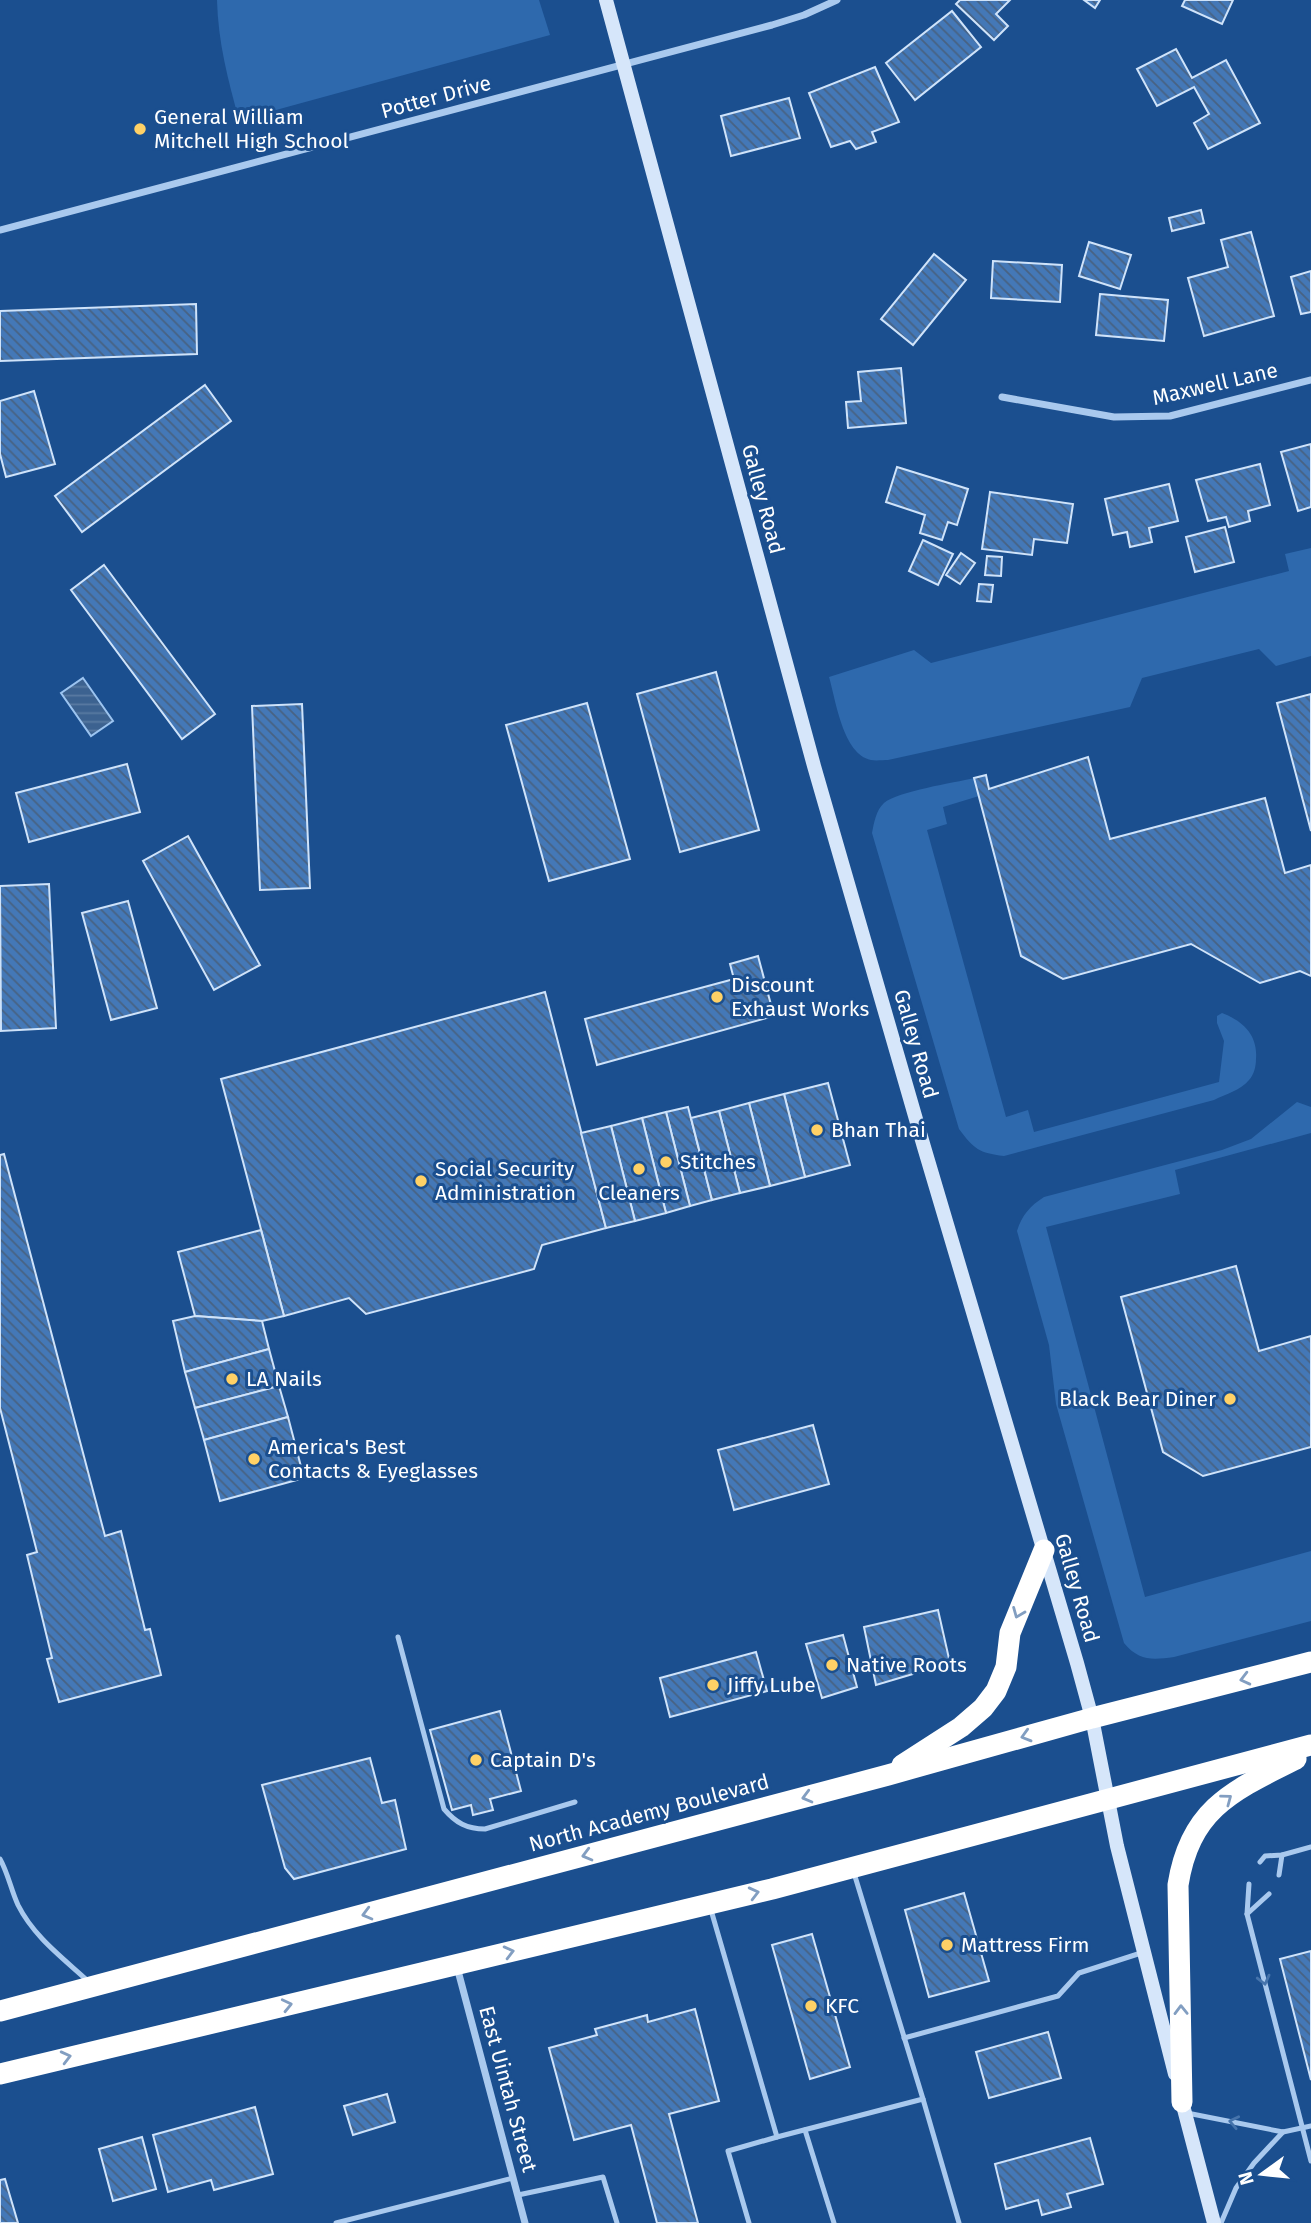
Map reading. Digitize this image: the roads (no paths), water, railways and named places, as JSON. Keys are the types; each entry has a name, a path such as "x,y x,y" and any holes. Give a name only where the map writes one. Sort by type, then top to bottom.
{"highway":[{"path":"888,1775 961,1727 983,1708 996,1691 1006,1667 1010,1633 1044,1550"},
{"name":"North Academy Boulevard","path":"0,2011 888,1775 1092,1718 1311,1662"},
{"path":"0,2074 709,1904 1311,1745"},
{"path":"1184,2108 1178,1885 1182,1860 1191,1837 1208,1813 1250,1781 1311,1751"}],"main road":[{"name":"Galley Road","path":"606,0 814,766 1092,1718 1107,1801 1214,2223"}],"street":[{"name":"Potter Drive","path":"0,230 772,25 804,15 837,0"},
{"name":"Maxwell Lane","path":"1002,397 1114,417 1150,417 1183,413 1311,380"},
{"name":"East Uintah Street","path":"456,1965 525,2223"}],"lane":[{"path":"398,1637 444,1809 454,1821 471,1829 485,1829 575,1802"},
{"path":"1260,1862 1265,1856 1282,1855 1311,1847"},
{"path":"1279,1875 1282,1855"},
{"path":"0,1858 18,1903 38,1935 94,1986"},
{"path":"853,1867 959,2223"},
{"path":"1249,1884 1247,1913 1311,2161"},
{"path":"1247,1913 1269,1894"},
{"path":"709,1904 777,2137"},
{"path":"904,2038 1058,1996 1079,1973 1144,1952"},
{"path":"749,2223 728,2151 923,2099"},
{"path":"1184,2108 1283,2132 1311,2126"},
{"path":"805,2130 834,2223"},
{"path":"1221,2223 1236,2188 1254,2163 1283,2132"},
{"path":"518,2195 603,2177 617,2223"},
{"path":"337,2223 513,2178"}],"place":[{"name":"General William Mitchell High School","path":"140,129"},
{"name":"Discount Exhaust Works","path":"717,997"},
{"name":"Bhan Thai","path":"817,1130"},
{"name":"Stitches","path":"666,1162"},
{"name":"Cleaners","path":"639,1169"},
{"name":"Social Security Administration","path":"421,1181"},
{"name":"LA Nails","path":"232,1379"},
{"name":"Black Bear Diner","path":"1230,1399"},
{"name":"America's Best Contacts & Eyeglasses","path":"254,1459"},
{"name":"Native Roots","path":"832,1665"},
{"name":"Jiffy Lube","path":"713,1685"},
{"name":"Captain D's","path":"476,1760"},
{"name":"Mattress Firm","path":"947,1945"},
{"name":"KFC","path":"811,2006"}]}
